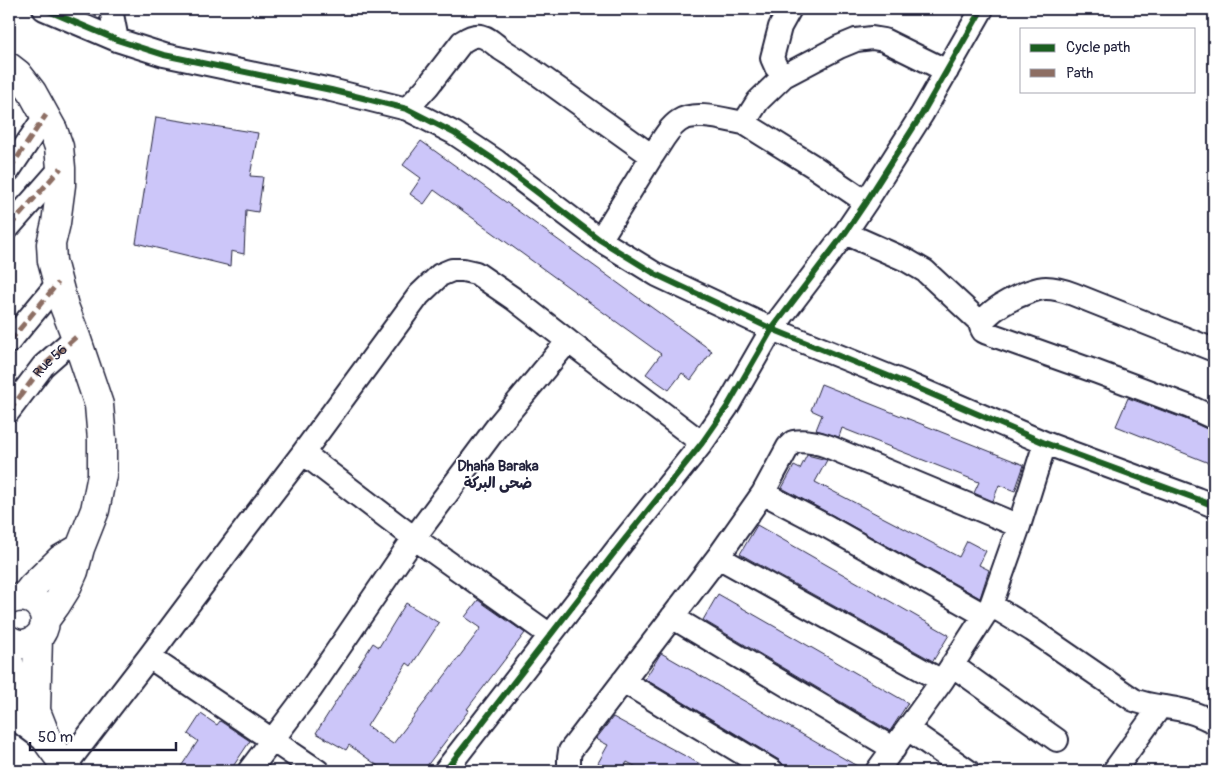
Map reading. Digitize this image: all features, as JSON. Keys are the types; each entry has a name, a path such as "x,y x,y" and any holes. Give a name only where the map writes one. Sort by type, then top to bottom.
{"street":[{"path":"44,9 117,40 164,55 407,108 454,133 496,161 600,240 657,276 772,330 908,384 1045,443 1214,506"},
{"path":"111,9 117,40"},
{"path":"784,76 776,67 772,58 780,27 790,9"},
{"path":"445,771 620,544 702,443 727,407 772,330 846,233 866,202 922,114 982,9"},
{"path":"407,108 428,86 462,42 468,37 483,36 652,156"},
{"path":"744,124 758,102 784,76 856,40 872,38 884,40 947,71"},
{"path":"9,67 18,74 46,115 60,147 61,168 58,204 51,244 52,261 64,306 99,406 102,440 102,475 95,510 66,589 32,641 23,644 13,643 9,640"},
{"path":"9,170 46,115"},
{"path":"600,240 669,131 678,122 689,117 702,116 744,124 813,166 866,202"},
{"path":"9,227 61,168"},
{"path":"846,233 906,260 925,271 981,324 980,327 983,331 1098,372 1214,418"},
{"path":"9,662 16,687 36,711 49,744 67,769 246,526 303,453 420,295 440,275 452,270 476,273 514,299 702,443"},
{"path":"9,342 58,283"},
{"path":"981,324 987,316 999,307 1027,292 1037,289 1056,289 1074,294 1214,350"},
{"name":"Rue 56","path":"9,411 44,366 76,337"},
{"path":"250,771 311,690 414,538 496,428 568,340"},
{"path":"569,771 568,758 570,752 718,557 763,493 788,447 793,442 814,442 827,446 1019,526"},
{"path":"877,771 947,673 987,610 1019,526 1045,443"},
{"path":"303,453 414,538 550,634"},
{"path":"763,493 987,610 1032,630 1134,700 1146,705 1177,709 1203,716 1214,722"},
{"path":"17,598 32,587 61,559 80,548"},
{"path":"718,557 947,673 1057,740"},
{"path":"17,598 35,601 42,609 36,711"},
{"path":"672,617 894,749"},
{"path":"149,657 318,771"},
{"path":"623,682 772,771"},
{"path":"1114,771 1160,707"},
{"path":"9,714 49,744"},
{"path":"908,729 968,771"}],"building":[{"path":"156,117 258,133 250,176 263,177 258,212 246,210 244,254 231,251 230,266 136,243"},
{"path":"421,141 712,351 691,380 682,373 669,390 646,374 661,354 434,190 424,204 410,194 421,178 403,165"},
{"path":"821,384 1024,465 1015,491 999,485 993,501 974,493 979,482 842,428 839,437 816,430 822,415 811,410"},
{"path":"1128,398 1214,431 1214,465 1116,426"},
{"path":"807,455 827,460 815,482 959,557 967,541 986,551 979,565 989,570 980,598 782,488 794,466 800,469"},
{"path":"757,525 949,635 933,661 740,554"},
{"path":"718,594 908,703 890,731 703,620"},
{"path":"478,600 525,633 423,771 385,771 349,745 346,750 316,733 373,643 379,647 406,603 439,623 411,666 407,663 367,726 393,744 481,628 465,617"},
{"path":"661,653 864,771 785,770 779,760 645,679"},
{"path":"201,714 217,725 220,721 250,741 230,771 178,771 198,741 188,734"},
{"path":"613,717 713,771 644,771 627,762 622,771 613,771 598,763 608,745 596,739"}],"marked path":[{"path":"9,170 46,115"},
{"path":"9,227 61,168"},
{"path":"9,342 58,283"},
{"path":"9,411 43,366 76,337"}],"cycle path":[{"path":"44,9 117,40 164,55 331,90 407,109 454,133 496,161 600,240 657,275 772,329 908,384 1045,443 1214,506"},
{"path":"445,771 702,443 727,407 772,329 845,233 866,202 922,114 982,9"}],"district":[{"name":"Dhaha Baraka ضحى البركة","path":"498,474"}]}
